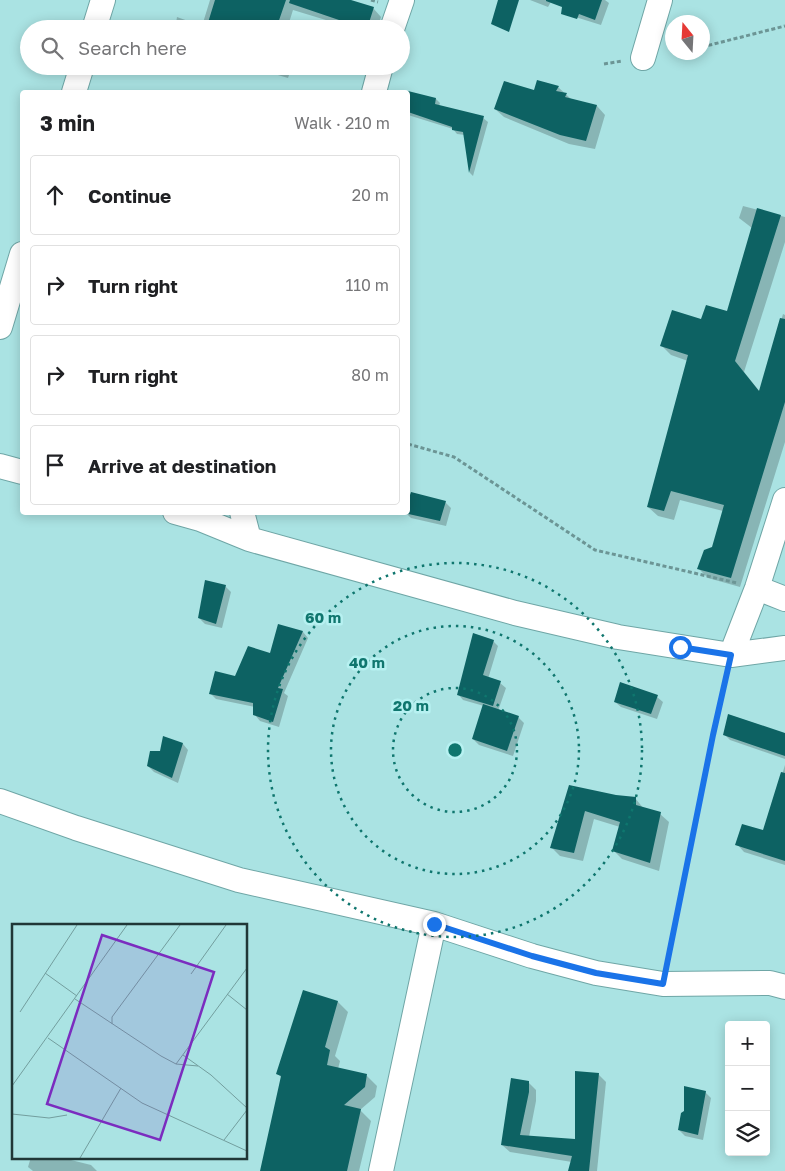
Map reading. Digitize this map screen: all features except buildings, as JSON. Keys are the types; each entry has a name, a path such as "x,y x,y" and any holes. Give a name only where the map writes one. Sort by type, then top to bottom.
{"street":[{"path":"97,20 103,0"},
{"path":"395,20 402,0"},
{"path":"643,58 660,0"},
{"path":"75,90 79,75"},
{"path":"375,90 379,75"},
{"path":"0,327 20,261"},
{"path":"0,466 20,471"},
{"path":"731,655 757,588 785,500"},
{"path":"243,515 250,539"},
{"path":"205,516 250,539 564,626 618,637 731,655 785,648"},
{"path":"757,588 785,599"},
{"path":"0,801 76,828 239,880 434,924 532,956 596,973 663,984 770,983 785,987"},
{"path":"381,1171 434,924"}],"path":[{"path":"710,45 785,26"},
{"path":"410,445 454,457 595,550 757,588"},
{"path":"663,984 731,655"}],"route":[{"path":"434,924 532,956 596,973 663,984 731,655 680,647"}]}
